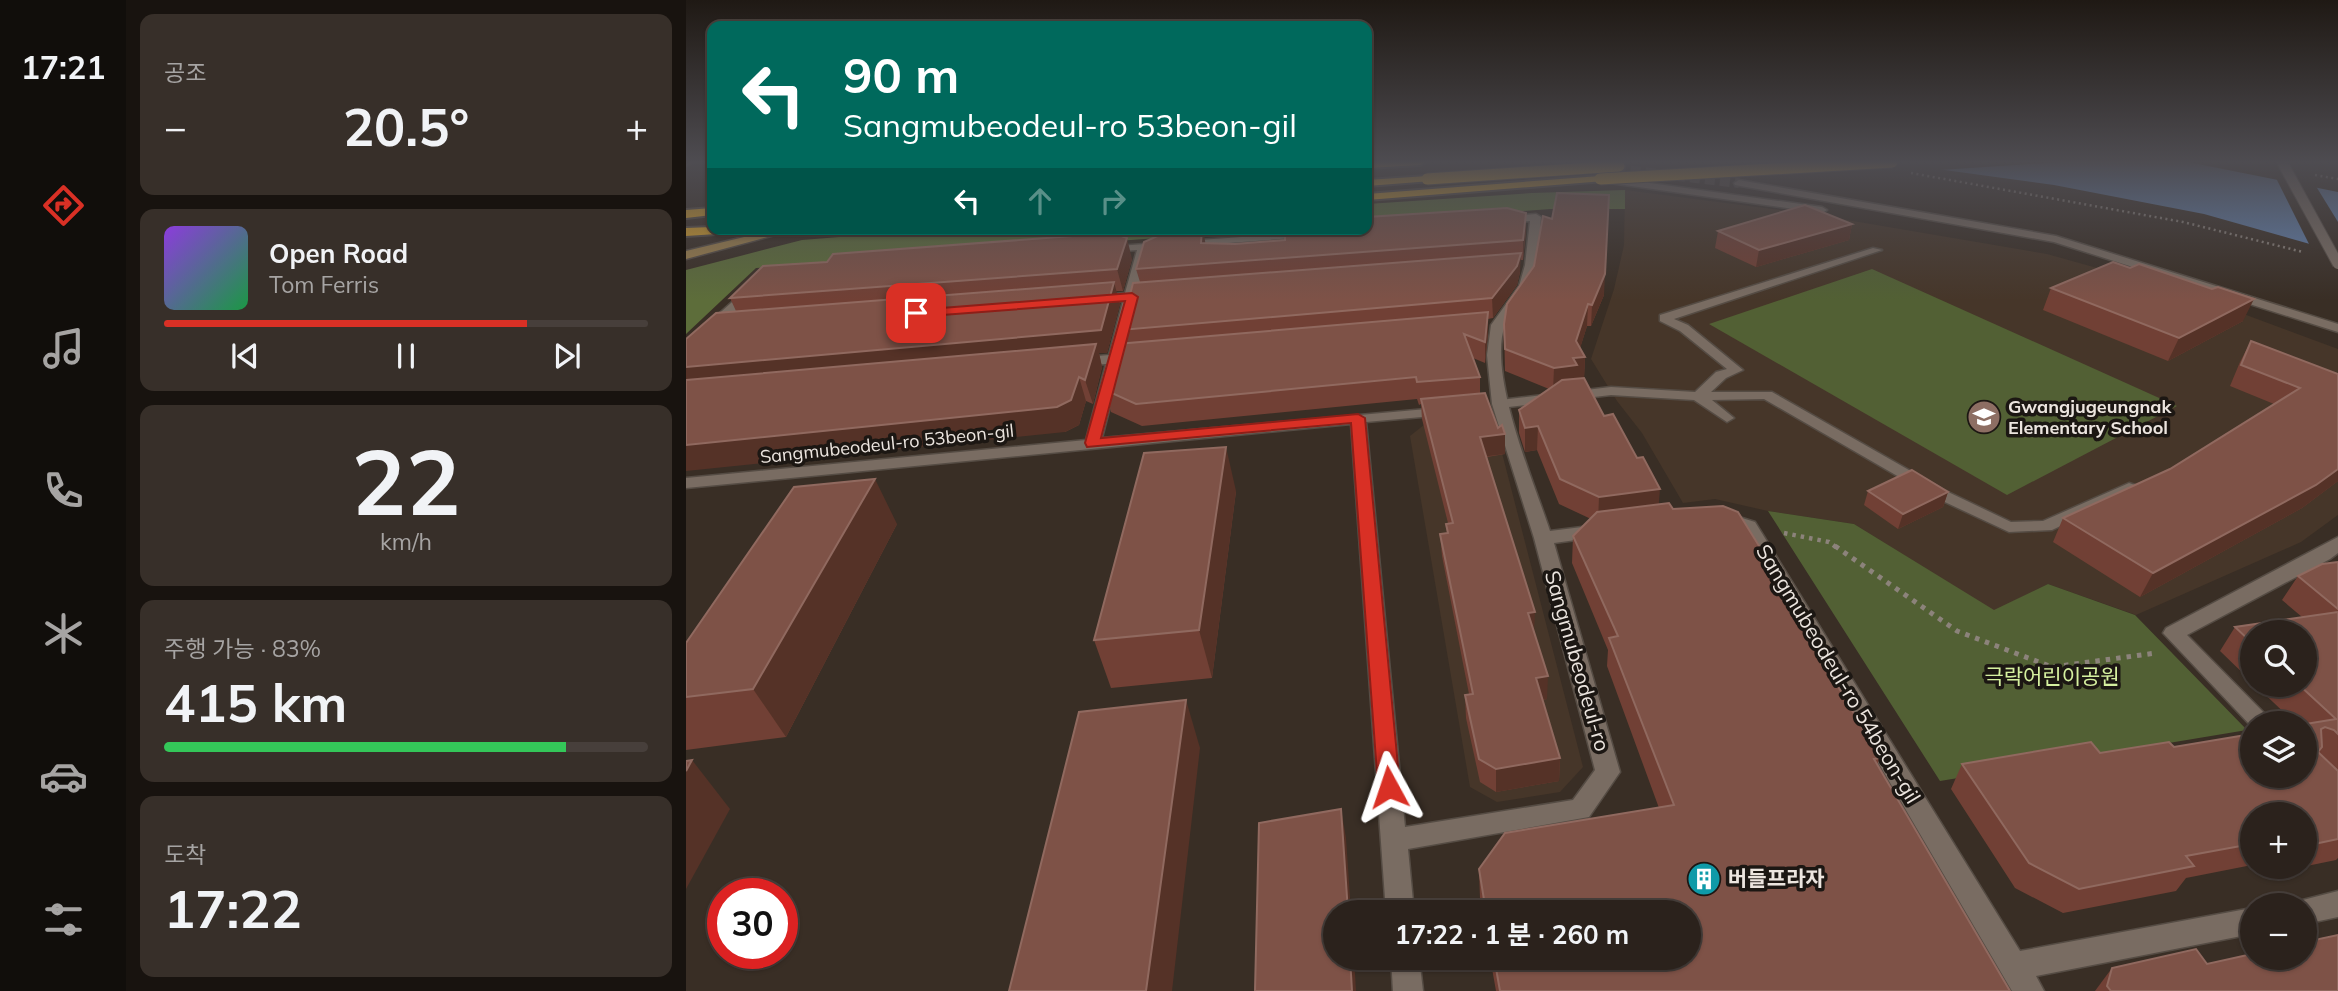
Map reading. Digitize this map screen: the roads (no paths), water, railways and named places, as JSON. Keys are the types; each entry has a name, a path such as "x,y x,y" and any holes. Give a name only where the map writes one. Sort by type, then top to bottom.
{"highway":[{"path":"686,214 707,212"},
{"path":"686,232 707,231"}],"main road":[{"path":"686,255 768,235"}],"street":[{"path":"1816,208 1953,229 2149,270"},
{"path":"1882,208 2056,239 2338,328"},
{"path":"2307,208 2338,264"},
{"path":"1483,221 1536,217 1517,302 1492,326 1493,405"},
{"path":"1090,250 1295,235"},
{"path":"1093,443 1144,246"},
{"path":"686,351 759,281"},
{"path":"1078,301 1160,295"},
{"path":"708,330 734,328"},
{"path":"1061,364 1156,355"},
{"name":"Sangmubeodeul-ro","path":"1393,840 1580,809 1608,772 1542,538 1493,405"},
{"path":"1399,900 1358,418 1461,408"},
{"name":"Sangmubeodeul-ro 53beon-gil","path":"686,483 1358,418"},
{"name":"Sangmubeodeul-ro 54beon-gil","path":"1703,517 1716,516 1749,526 2029,991"},
{"path":"1542,538 1623,528"},
{"path":"2251,711 2173,633 2333,555"},
{"path":"2317,908 2338,904"},
{"path":"2013,966 2240,922"},
{"path":"1406,970 1408,991"}],"lane":[{"path":"1698,396 1721,375 1735,370 1684,328 1664,318 1877,250"},
{"path":"1493,405 1611,391 1698,396 1767,396 1938,493 2009,527 2046,526 2141,482"},
{"path":"1698,396 1727,418"}],"water":[{"path":"2174,208 2338,208 2338,252 2204,214"}],"place":[{"name":"Gwangjugeungnak Elementary School","path":"1984,417"},
{"name":"버들프라자","path":"1704,879"}],"park label":[{"name":"극락어린이공원","path":"2052,677"}]}
